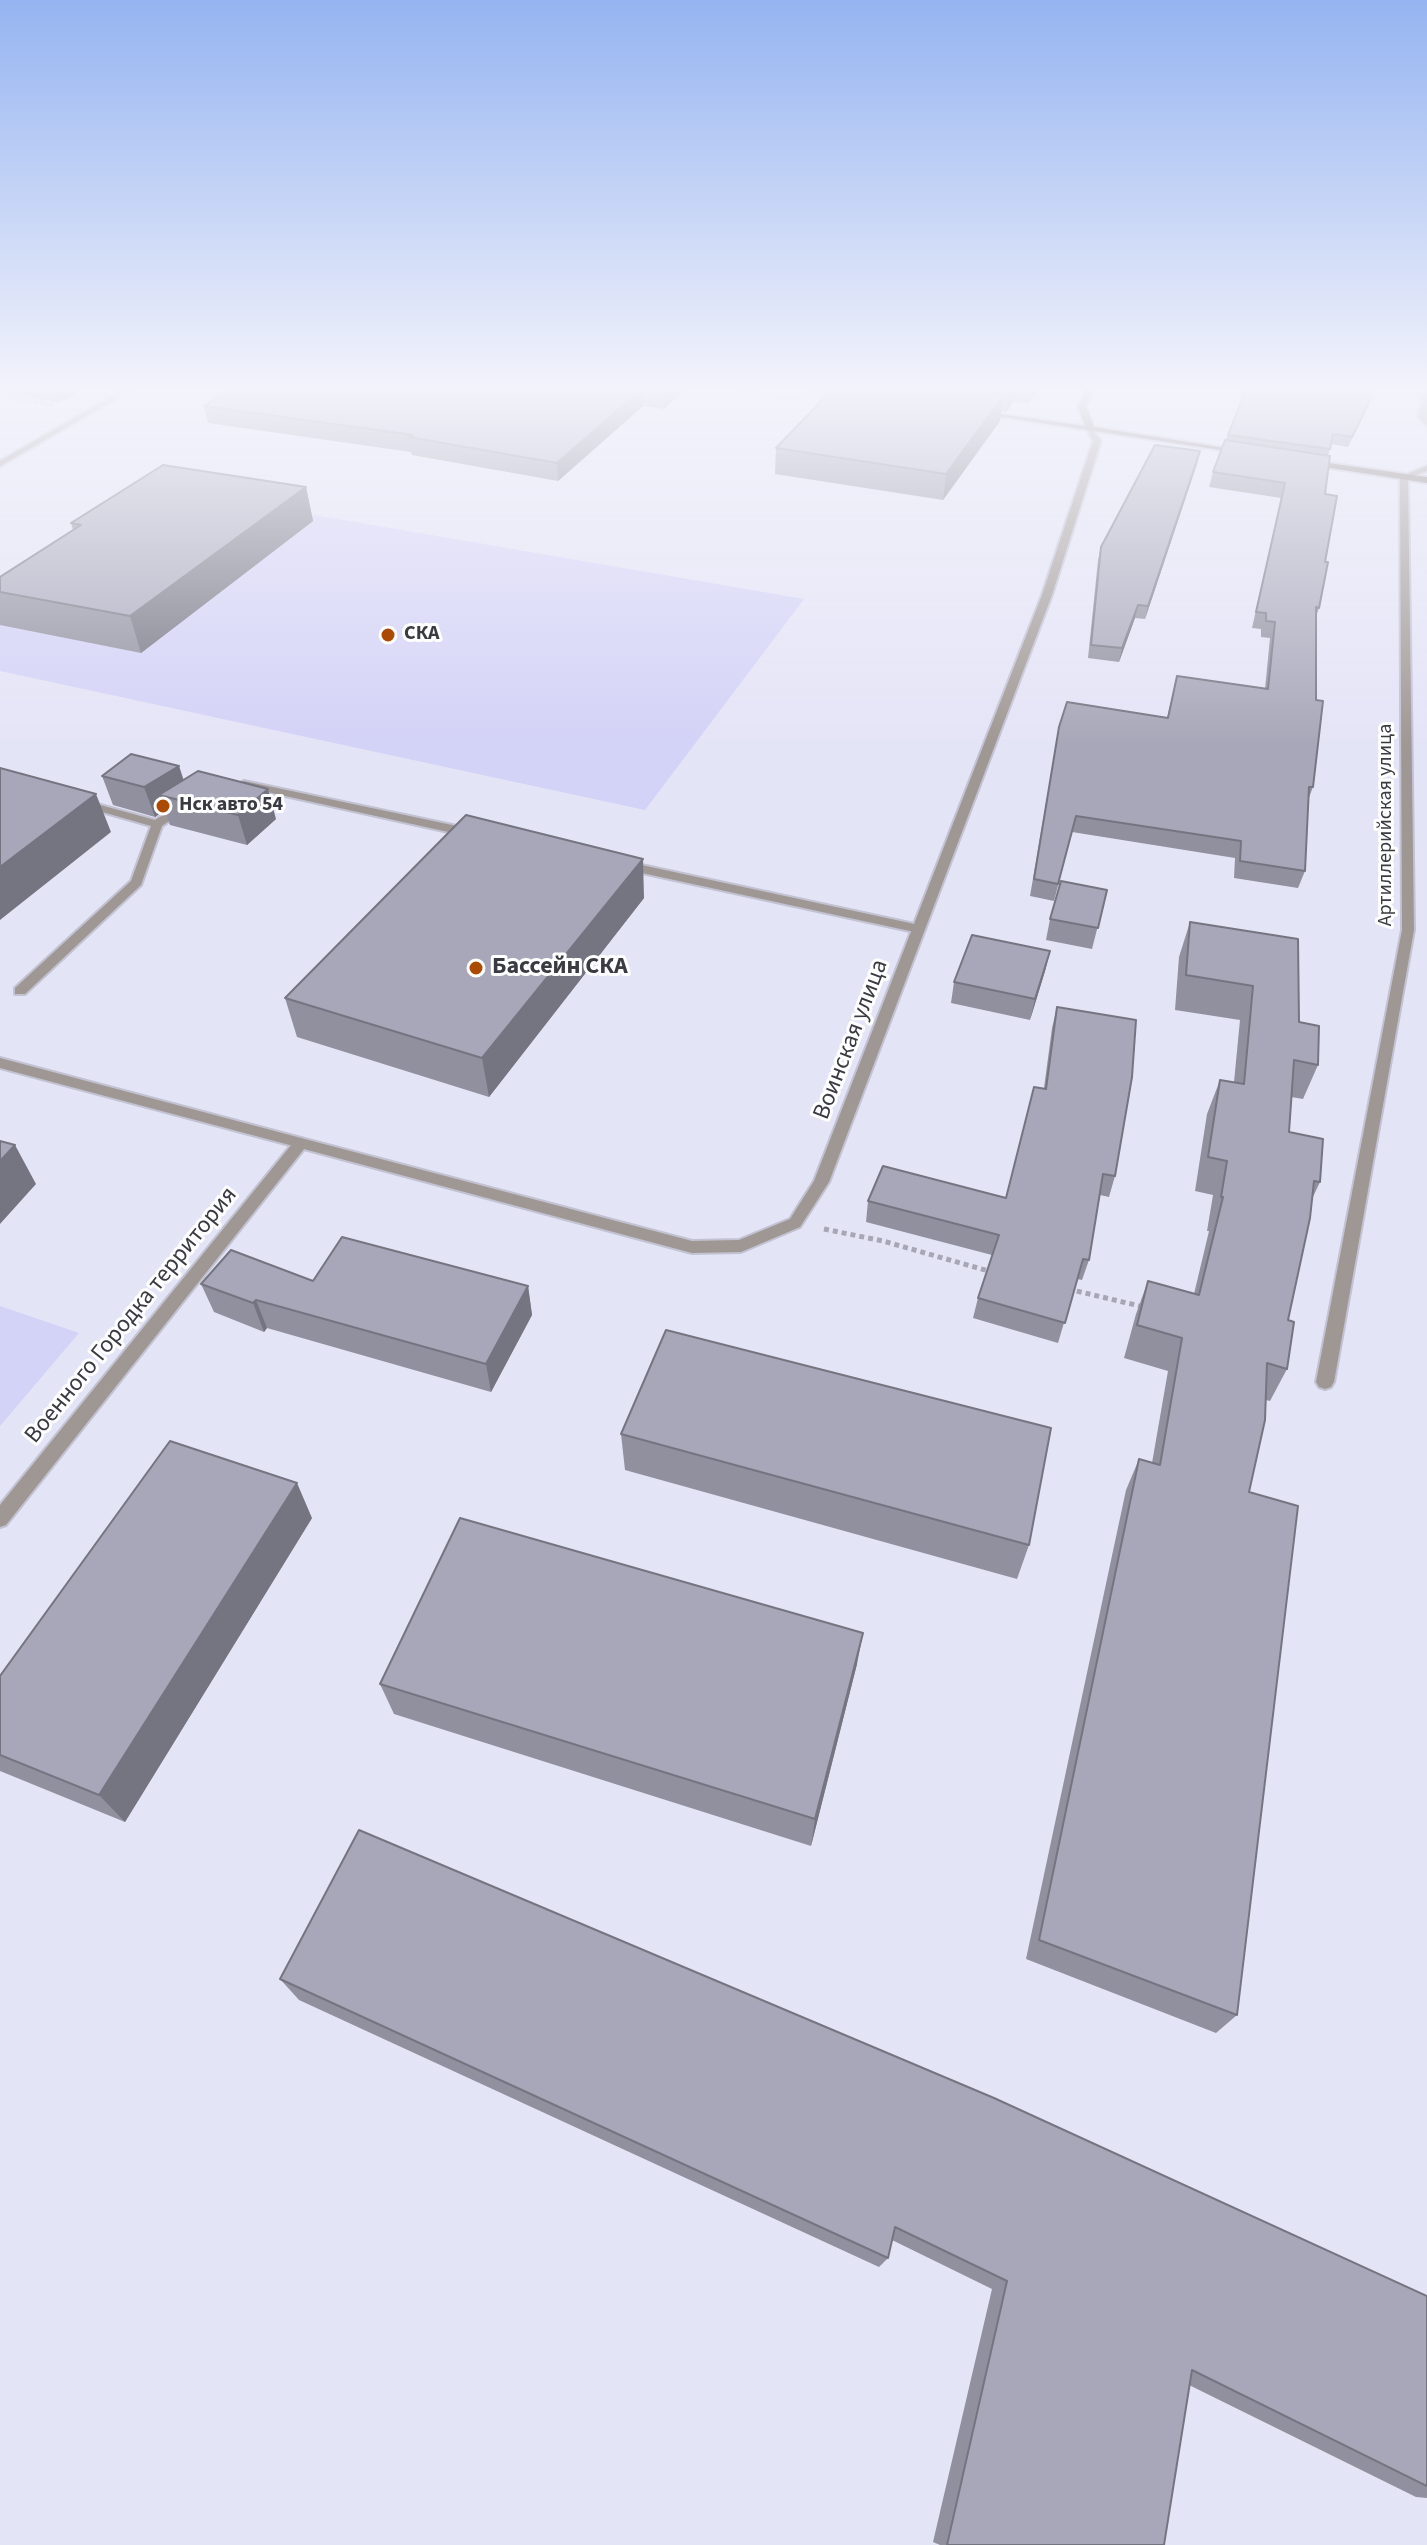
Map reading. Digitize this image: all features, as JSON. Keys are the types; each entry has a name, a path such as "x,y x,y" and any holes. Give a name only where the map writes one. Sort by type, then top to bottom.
{"street":[{"name":"Воинская улица","path":"795,1223 821,1182 1047,595 1075,508"},
{"name":"Артиллерийская улица","path":"1325,1382 1408,930 1404,508"},
{"path":"225,780 487,836"},
{"path":"20,991 137,882 157,824 202,795"},
{"path":"71,800 157,824"},
{"path":"610,862 919,929"},
{"path":"0,1063 692,1247 741,1246 795,1223"},
{"name":"Военного Городка территория","path":"0,1519 301,1143"}],"path":[{"path":"795,1223 883,1241 994,1273"},
{"path":"1053,1285 1155,1310"}],"shaded area":[{"name":"СКА","path":"141,508 273,508 804,599 645,810 0,671 0,598"},
{"path":"0,1306 79,1333 0,1426"}],"building":[{"path":"95,508 278,508 130,616 0,592 0,577 81,525 71,523"},
{"path":"1122,508 1181,508 1148,606 1138,605 1122,648 1091,645 1101,547"},
{"path":"1279,508 1335,508 1325,562 1328,562 1319,608 1316,607 1316,700 1323,701 1313,787 1309,787 1305,871 1240,861 1241,841 1076,816 1058,884 1034,879 1059,727 1067,702 1168,718 1177,676 1268,689 1275,622 1266,621 1266,613 1256,612"},
{"path":"131,754 179,766 144,787 102,776"},
{"path":"0,768 96,794 0,867"},
{"path":"198,771 268,789 238,815 159,795"},
{"name":"Бассейн СКА","path":"466,815 643,859 482,1058 285,998"},
{"path":"1061,881 1107,890 1098,928 1050,919"},
{"path":"1190,922 1298,939 1299,1022 1319,1026 1318,1065 1294,1060 1289,1132 1323,1139 1320,1182 1314,1181 1310,1218 1288,1320 1294,1322 1287,1369 1267,1363 1265,1420 1249,1492 1298,1506 1237,2015 1039,1940 1139,1459 1160,1465 1182,1338 1137,1325 1148,1281 1199,1295 1223,1197 1227,1161 1208,1157 1220,1080 1244,1084 1253,986 1186,975"},
{"path":"972,935 1050,951 1035,999 954,982"},
{"path":"1057,1007 1136,1020 1132,1077 1115,1176 1103,1174 1089,1260 1083,1259 1065,1323 978,1298 999,1235 868,1201 883,1166 1006,1198 1034,1087 1046,1089"},
{"path":"0,1141 15,1145 0,1161"},
{"path":"342,1237 528,1286 486,1364 256,1300 253,1303 201,1284 231,1250 313,1281"},
{"path":"666,1330 1051,1428 1029,1545 621,1434"},
{"path":"170,1441 297,1483 99,1795 0,1755 0,1676"},
{"path":"460,1518 863,1633 815,1819 380,1684"},
{"path":"359,1830 994,2098 1427,2296 1427,2486 1192,2370 1164,2545 947,2545 1007,2281 895,2227 888,2258 280,1979"}],"place":[{"name":"СКА","path":"388,635"},
{"name":"Нск авто 54","path":"163,806"},
{"name":"Бассейн СКА","path":"476,968"}]}
